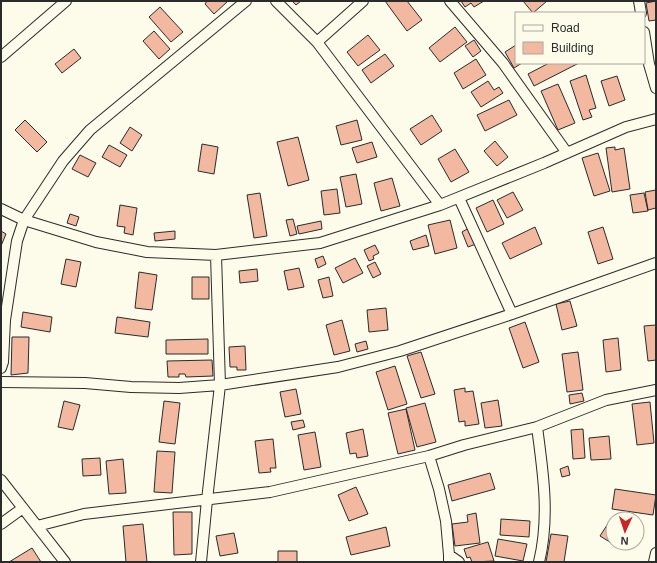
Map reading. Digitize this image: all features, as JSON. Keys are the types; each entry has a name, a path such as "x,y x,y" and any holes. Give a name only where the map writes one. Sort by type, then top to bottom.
{"street":[{"path":"3,52 66,1"},
{"path":"1,368 3,362 5,320 17,241 24,220 63,161 90,130 246,1"},
{"path":"276,1 317,42 440,205"},
{"path":"317,42 363,1"},
{"path":"450,1 503,63 567,153"},
{"path":"639,1 641,12"},
{"path":"645,38 649,64 656,88"},
{"path":"1,210 24,220 96,242 147,252 216,255 320,243 459,198 626,127 656,119"},
{"path":"459,198 512,314"},
{"path":"201,562 220,385 216,255"},
{"path":"1,382 85,383 131,387 179,388 220,385 338,367 400,351 512,314 656,263"},
{"path":"37,526 84,514 270,492 429,456 464,445 537,427 606,400 656,390"},
{"path":"537,427 544,474 545,504 542,550 539,562"},
{"path":"429,456 439,488 446,521 449,559 459,562"},
{"path":"1,480 65,562"},
{"path":"1,524 23,508"},
{"path":"654,562 656,553"}],"building":[{"path":"207,1 228,1 214,14 205,4"},
{"path":"292,1 301,1 296,5"},
{"path":"385,1 407,1 422,20 407,31"},
{"path":"461,1 484,1 474,7 471,3 465,7"},
{"path":"523,1 547,1 534,12 532,12"},
{"path":"656,1 656,20 649,21 646,3"},
{"path":"160,7 183,32 171,42 149,17"},
{"path":"455,27 467,42 440,62 429,48"},
{"path":"154,31 170,49 159,59 143,41"},
{"path":"368,35 380,50 358,66 347,52"},
{"path":"474,40 481,51 473,57 465,46"},
{"path":"515,46 515,64 520,64 514,68 505,52"},
{"path":"74,49 81,58 62,73 55,64"},
{"path":"385,54 394,66 371,83 362,70"},
{"path":"476,59 486,75 463,89 454,73"},
{"path":"547,64 577,64 534,86 528,74"},
{"path":"586,75 596,108 589,110 592,117 583,120 570,81"},
{"path":"617,76 625,100 609,106 601,81"},
{"path":"488,81 494,90 499,87 503,93 481,107 471,92"},
{"path":"558,84 575,123 558,130 541,91"},
{"path":"509,100 517,115 485,131 477,115"},
{"path":"432,115 442,131 421,145 410,129"},
{"path":"25,120 47,142 37,152 15,130"},
{"path":"357,120 362,140 341,145 336,126"},
{"path":"130,127 142,135 132,151 120,143"},
{"path":"298,137 309,180 288,186 277,142"},
{"path":"495,141 508,157 497,166 484,151"},
{"path":"372,142 377,157 357,163 352,148"},
{"path":"202,144 218,147 214,174 198,171"},
{"path":"109,145 127,155 120,167 102,157"},
{"path":"615,147 615,150 624,148 630,189 612,192 606,148"},
{"path":"455,149 469,172 451,182 438,159"},
{"path":"598,153 610,191 594,196 582,158"},
{"path":"80,155 96,163 88,177 72,169"},
{"path":"356,174 362,204 346,207 340,177"},
{"path":"392,178 400,206 381,211 374,183"},
{"path":"337,189 340,213 324,215 321,191"},
{"path":"656,190 656,208 648,210 645,192"},
{"path":"513,192 523,210 507,218 497,200"},
{"path":"260,193 267,236 254,238 247,195"},
{"path":"644,193 648,211 633,213 630,195"},
{"path":"493,200 504,224 487,232 476,208"},
{"path":"120,205 137,208 133,235 124,233 125,227 117,226"},
{"path":"70,214 79,217 76,226 67,223"},
{"path":"293,219 297,234 290,236 286,220"},
{"path":"450,220 457,248 435,254 428,225"},
{"path":"321,221 322,229 299,234 297,226"},
{"path":"535,227 542,244 510,259 502,243"},
{"path":"603,227 613,259 598,264 588,232"},
{"path":"469,228 476,244 468,247 462,232"},
{"path":"1,231 6,234 1,246"},
{"path":"175,231 175,239 155,241 154,233"},
{"path":"426,235 429,246 413,250 410,241"},
{"path":"375,245 379,253 373,256 374,259 369,261 364,250"},
{"path":"323,256 326,264 318,268 315,259"},
{"path":"355,258 363,273 343,283 335,268"},
{"path":"66,259 81,262 76,287 61,284"},
{"path":"375,262 381,274 373,278 367,266"},
{"path":"299,268 304,287 288,290 284,271"},
{"path":"257,269 258,281 240,283 239,271"},
{"path":"139,272 157,275 152,310 135,308"},
{"path":"192,277 209,277 209,299 192,299"},
{"path":"329,277 333,296 323,298 318,280"},
{"path":"570,301 577,326 562,330 556,304"},
{"path":"386,308 388,330 369,332 367,310"},
{"path":"23,312 52,317 50,332 21,327"},
{"path":"117,317 150,322 148,337 115,333"},
{"path":"342,320 350,351 334,355 326,325"},
{"path":"525,322 539,362 523,368 509,328"},
{"path":"656,325 656,360 648,361 644,326"},
{"path":"12,337 29,337 28,373 11,375"},
{"path":"618,338 621,370 606,372 603,340"},
{"path":"208,339 208,354 166,354 166,340"},
{"path":"366,341 368,349 357,352 355,344"},
{"path":"245,346 246,370 237,370 237,367 230,367 229,347"},
{"path":"421,352 435,394 421,398 407,356"},
{"path":"578,352 583,390 567,392 562,354"},
{"path":"212,360 213,376 186,377 185,374 179,374 179,377 168,377 167,361"},
{"path":"395,366 407,404 388,410 376,372"},
{"path":"465,388 465,392 473,391 479,424 465,426 465,421 459,422 454,390"},
{"path":"296,389 301,414 285,417 280,392"},
{"path":"582,393 584,401 570,404 569,395"},
{"path":"498,400 502,426 485,428 481,403"},
{"path":"64,401 80,405 73,430 58,427"},
{"path":"164,401 180,403 175,444 159,442"},
{"path":"650,402 654,443 637,445 632,404"},
{"path":"425,403 436,442 417,447 406,408"},
{"path":"406,409 415,450 398,454 388,413"},
{"path":"303,420 305,427 293,430 291,422"},
{"path":"363,429 368,456 357,458 356,453 350,454 346,433"},
{"path":"583,429 585,458 573,459 571,430"},
{"path":"315,432 321,467 304,470 298,435"},
{"path":"609,436 611,459 591,460 589,438"},
{"path":"273,439 276,468 270,468 271,472 259,473 255,441"},
{"path":"157,451 175,452 172,493 154,492"},
{"path":"100,458 101,475 83,476 82,459"},
{"path":"123,459 126,493 109,494 106,461"},
{"path":"568,466 570,475 562,477 560,469"},
{"path":"490,473 495,489 452,501 448,485"},
{"path":"356,487 368,514 349,521 338,495"},
{"path":"615,489 656,495 653,515 645,514 645,511 612,509"},
{"path":"173,512 192,512 192,554 174,555"},
{"path":"476,513 480,543 455,546 452,524 468,522 467,515"},
{"path":"501,519 530,521 529,537 500,535"},
{"path":"143,524 147,562 126,562 123,526"},
{"path":"386,527 390,546 351,555 346,537"},
{"path":"605,528 605,539 600,536"},
{"path":"234,533 238,553 220,556 216,536"},
{"path":"551,534 568,536 564,562 546,562"},
{"path":"498,539 527,544 523,561 495,556"},
{"path":"488,542 494,561 472,562 470,557 467,558 464,549"},
{"path":"32,548 41,562 9,562"},
{"path":"278,551 297,551 297,562 278,562"}]}
